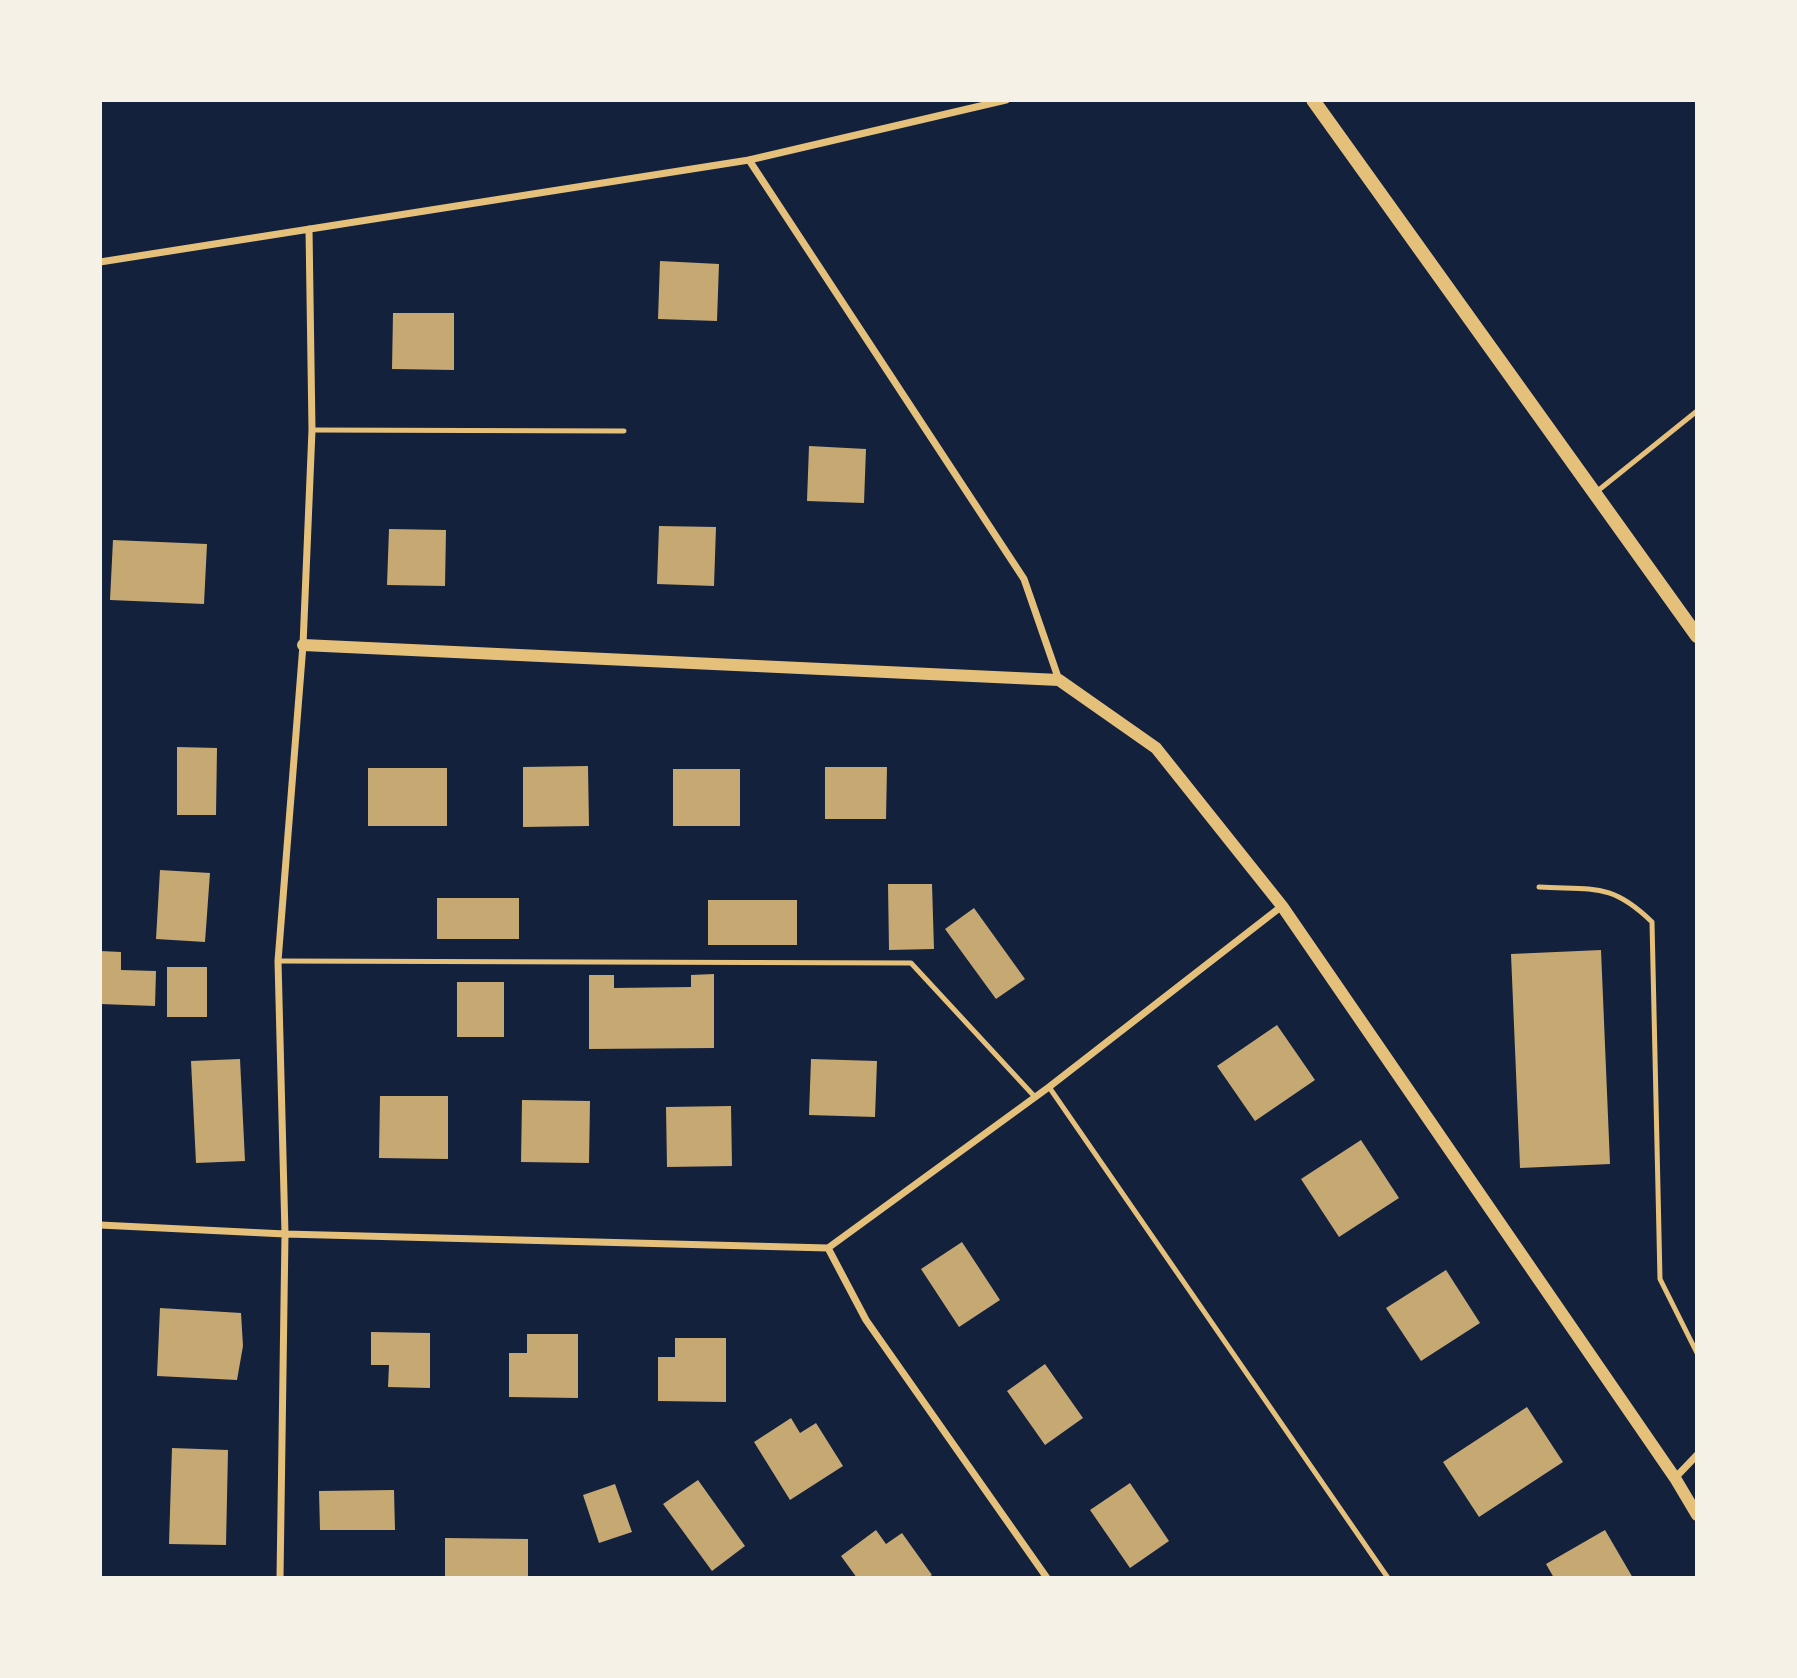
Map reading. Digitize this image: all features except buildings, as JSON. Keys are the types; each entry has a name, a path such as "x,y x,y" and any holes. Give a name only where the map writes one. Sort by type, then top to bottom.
{"main road":[{"path":"1313,100 1697,636"}],"street":[{"path":"100,262 749,160 1006,100"},
{"path":"749,160 1024,579 1059,680"},
{"path":"279,1578 285,1234 278,961 303,645 312,430 309,229"},
{"path":"303,645 1059,680 1156,748 1282,906 1675,1478 1697,1516"},
{"path":"100,1225 285,1234 828,1248 1049,1087 1282,906"},
{"path":"828,1248 866,1320 1047,1578"},
{"path":"1675,1478 1697,1455"}],"lane":[{"path":"1595,493 1697,411"},
{"path":"312,430 624,431"},
{"path":"1539,887 1614,892 1630,901 1652,922 1660,1279 1697,1353"},
{"path":"278,961 911,963 1035,1097"},
{"path":"1049,1087 1388,1578"}]}
